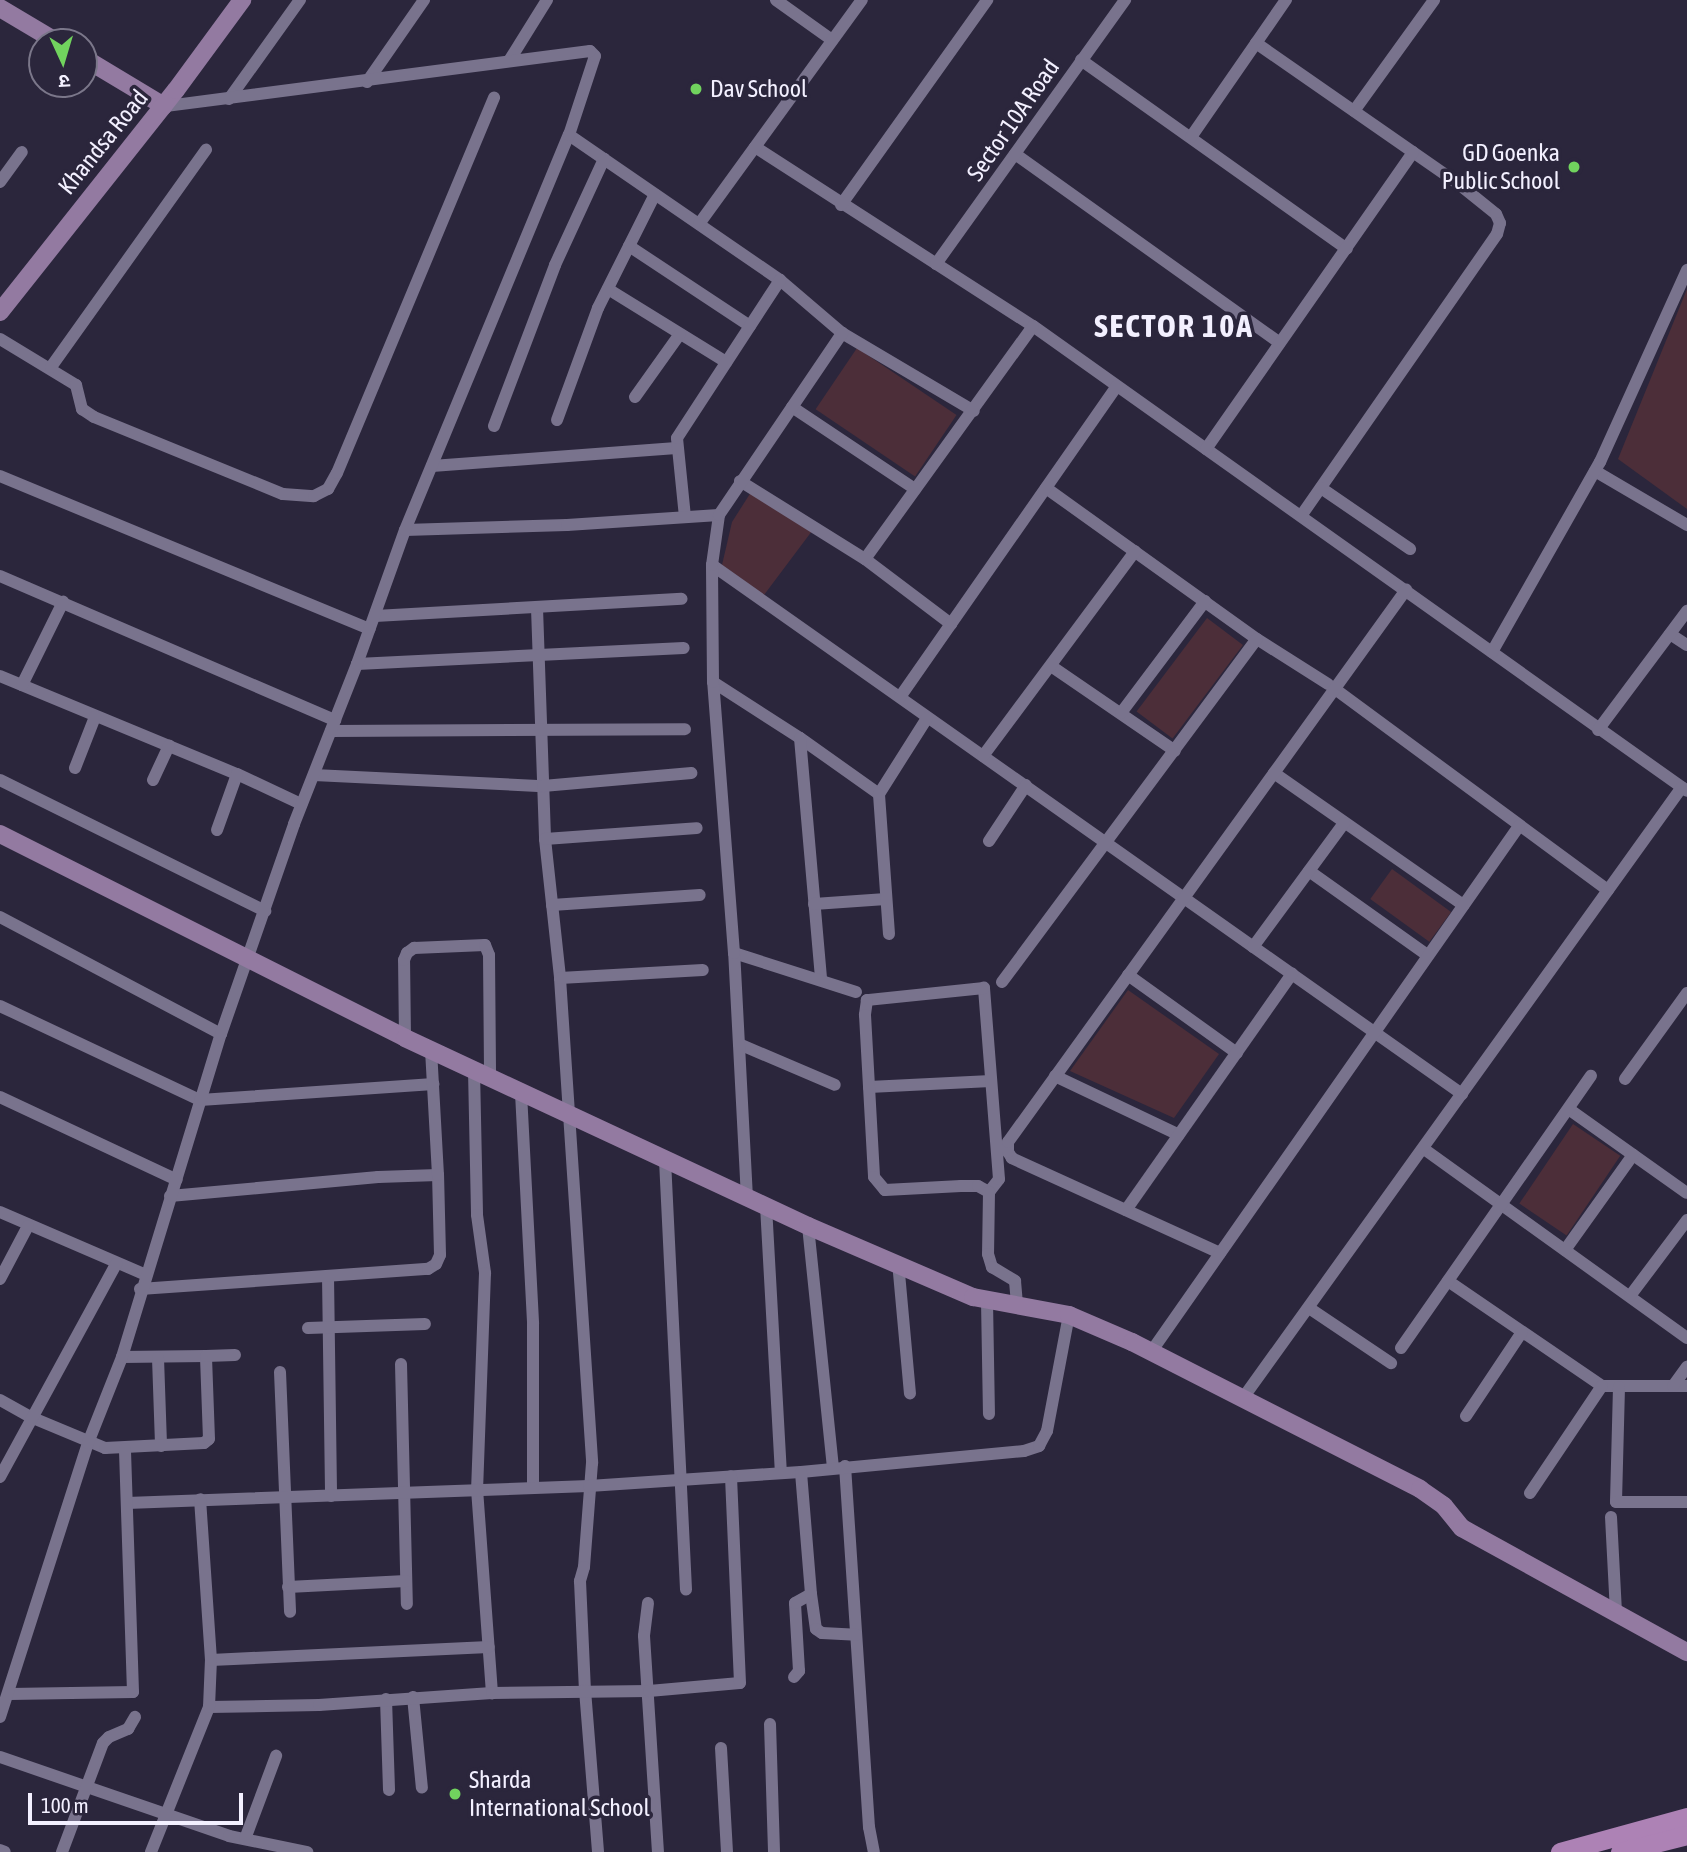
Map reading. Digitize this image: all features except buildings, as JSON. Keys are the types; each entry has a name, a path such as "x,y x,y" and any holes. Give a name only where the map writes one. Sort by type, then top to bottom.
{"main road":[{"path":"1560,1852 1678,1833"},
{"path":"1620,1852 1678,1833"}],"street":[{"name":"Khandsa Road","path":"3,301 164,106 242,0"},
{"path":"229,99 300,0"},
{"path":"367,82 424,0"},
{"path":"509,61 548,0"},
{"path":"776,0 832,40"},
{"path":"699,224 862,0"},
{"path":"841,205 987,0"},
{"name":"Sector 10A Road","path":"936,264 1125,0"},
{"path":"1192,137 1286,0"},
{"path":"1354,111 1434,0"},
{"path":"0,8 34,28"},
{"path":"1255,43 1413,152 1496,214 1499,229 1301,516"},
{"path":"0,1717 10,1694 88,1443 122,1356 221,1034 301,804 373,623 405,530 569,135 596,60 594,53 509,61 367,82 164,106 98,66"},
{"path":"1081,60 1347,249"},
{"path":"0,339 51,367 76,385 82,409 107,423 283,494 314,496 328,489 379,376 494,97"},
{"path":"569,135 780,280 842,333 974,411"},
{"path":"755,147 841,205 1033,326 1684,789 1608,890 1243,1398"},
{"path":"51,367 206,150"},
{"path":"0,182 22,152"},
{"path":"1206,449 1413,152"},
{"path":"1015,154 1280,343"},
{"path":"494,426 555,265 604,159"},
{"path":"557,420 608,289 655,194"},
{"path":"629,246 750,327"},
{"path":"1492,652 1595,471 1687,270"},
{"path":"685,517 677,438 780,280"},
{"path":"608,289 726,362"},
{"path":"865,559 1033,326"},
{"path":"747,1198 734,953 713,682 712,565 719,515 842,333"},
{"path":"635,397 680,334"},
{"path":"900,697 1117,386"},
{"path":"792,407 915,489"},
{"path":"432,466 676,448"},
{"path":"1595,471 1687,525"},
{"path":"0,476 373,623 537,608 682,599"},
{"path":"740,481 865,559 951,624"},
{"path":"1046,488 1257,639 1331,686 1608,890"},
{"path":"1321,488 1410,549"},
{"path":"405,530 719,515"},
{"path":"984,756 1135,551"},
{"path":"712,565 1462,1094"},
{"path":"0,576 63,602 333,726 540,732 685,729"},
{"path":"1220,1253 1009,1155 1008,1142 1274,773 1331,686 1406,590"},
{"path":"1121,713 1205,601"},
{"path":"22,685 63,602"},
{"path":"537,608 545,839 560,978 592,1463 584,1567 580,1581 585,1690 598,1852"},
{"path":"1598,730 1687,611"},
{"path":"1670,634 1687,645"},
{"path":"1002,982 1257,639"},
{"path":"357,664 540,658 684,648"},
{"path":"1051,666 1175,751"},
{"path":"0,676 237,774 301,804"},
{"path":"713,682 800,737 879,794"},
{"path":"75,768 95,717"},
{"path":"889,934 879,794 927,718"},
{"path":"800,737 821,979"},
{"path":"153,780 169,746"},
{"path":"314,775 543,786 691,773"},
{"path":"1274,773 1463,905"},
{"path":"217,830 237,774"},
{"path":"0,780 265,911"},
{"path":"989,841 1026,785"},
{"path":"1254,947 1344,823"},
{"path":"1151,1352 1373,1031 1519,826"},
{"path":"545,839 697,828"},
{"path":"0,834 405,1038 568,1117 808,1226 988,1301 1069,1315 1151,1352 1420,1489 1444,1506 1462,1528 1687,1652"},
{"path":"1309,871 1427,955"},
{"path":"552,905 700,895"},
{"path":"814,905 886,900"},
{"path":"0,917 221,1034"},
{"path":"405,1038 404,960 407,953 414,948 485,945 489,955 491,1078"},
{"path":"734,953 856,992"},
{"path":"560,978 703,970"},
{"path":"1126,1210 1292,974"},
{"path":"1128,975 1237,1053"},
{"path":"989,1192 978,1186 885,1190 879,1186 874,1177 865,1015 867,1000 984,988 999,1179 989,1192 988,1254 992,1267 1015,1281 1017,1305"},
{"path":"1625,1079 1687,993"},
{"path":"0,1006 200,1100 433,1084"},
{"path":"739,1044 835,1085"},
{"path":"141,1289 428,1269 436,1264 440,1255 431,1050"},
{"path":"474,1070 477,1215 485,1273 477,1489 492,1693"},
{"path":"1055,1076 1179,1135"},
{"path":"1401,1348 1570,1110 1591,1076"},
{"path":"869,1087 991,1081"},
{"path":"521,1093 533,1324 533,1487"},
{"path":"0,1097 177,1180"},
{"path":"1570,1110 1687,1193"},
{"path":"1424,1149 1687,1338"},
{"path":"1564,1250 1633,1155"},
{"path":"665,1160 686,1589"},
{"path":"170,1196 378,1177 438,1175"},
{"path":"766,1206 781,1473"},
{"path":"0,1212 146,1275"},
{"path":"1630,1296 1687,1220"},
{"path":"0,1279 28,1226"},
{"path":"808,1226 839,1467 874,1852"},
{"path":"898,1262 910,1393"},
{"path":"0,1477 66,1350 116,1264"},
{"path":"328,1276 331,1496"},
{"path":"1448,1281 1602,1386 1687,1386"},
{"path":"988,1301 989,1414"},
{"path":"1309,1308 1391,1363"},
{"path":"127,1503 589,1486 801,1472 1024,1451 1039,1446 1047,1432 1069,1315"},
{"path":"308,1328 425,1325"},
{"path":"1466,1416 1522,1332"},
{"path":"122,1356 158,1358 235,1355"},
{"path":"0,1400 33,1418 105,1448 189,1446 209,1439 206,1356"},
{"path":"158,1358 161,1446"},
{"path":"401,1364 402,1493 407,1604"},
{"path":"1673,1386 1687,1367"},
{"path":"280,1372 290,1612"},
{"path":"1530,1493 1602,1386"},
{"path":"1619,1387 1616,1502 1687,1502"},
{"path":"10,1694 133,1692 125,1449"},
{"path":"801,1472 816,1629 822,1633 856,1635"},
{"path":"209,1707 320,1705 492,1693 649,1691 740,1683 732,1476"},
{"path":"151,1852 209,1707 211,1660 200,1499"},
{"path":"1611,1517 1616,1613"},
{"path":"288,1587 406,1581"},
{"path":"794,1677 799,1671 795,1601 808,1599 811,1594"},
{"path":"649,1603 644,1636 658,1852"},
{"path":"211,1660 489,1647"},
{"path":"413,1698 422,1788"},
{"path":"386,1699 389,1790"},
{"path":"62,1852 103,1743 108,1737 128,1729 135,1717"},
{"path":"770,1724 774,1852"},
{"path":"721,1748 726,1852"},
{"path":"245,1839 276,1756"},
{"path":"0,1757 229,1836 307,1852"},
{"path":"0,1850 5,1852"}],"shaded area":[{"path":"1687,289 1687,509 1618,459"},
{"path":"857,348 956,415 915,476 816,409"},
{"path":"753,489 812,531 764,595 722,565 732,522"},
{"path":"1207,618 1243,645 1173,739 1137,711"},
{"path":"1392,869 1451,912 1429,942 1370,899"},
{"path":"1128,990 1219,1054 1174,1118 1070,1071"},
{"path":"1573,1124 1620,1156 1567,1235 1519,1204"}],"place":[{"name":"Dav School","path":"696,89"},
{"name":"GD Goenka Public School","path":"1574,167"},
{"name":"Sharda International School","path":"455,1794"}],"district":[{"name":"SECTOR 10A","path":"1174,326"}]}
